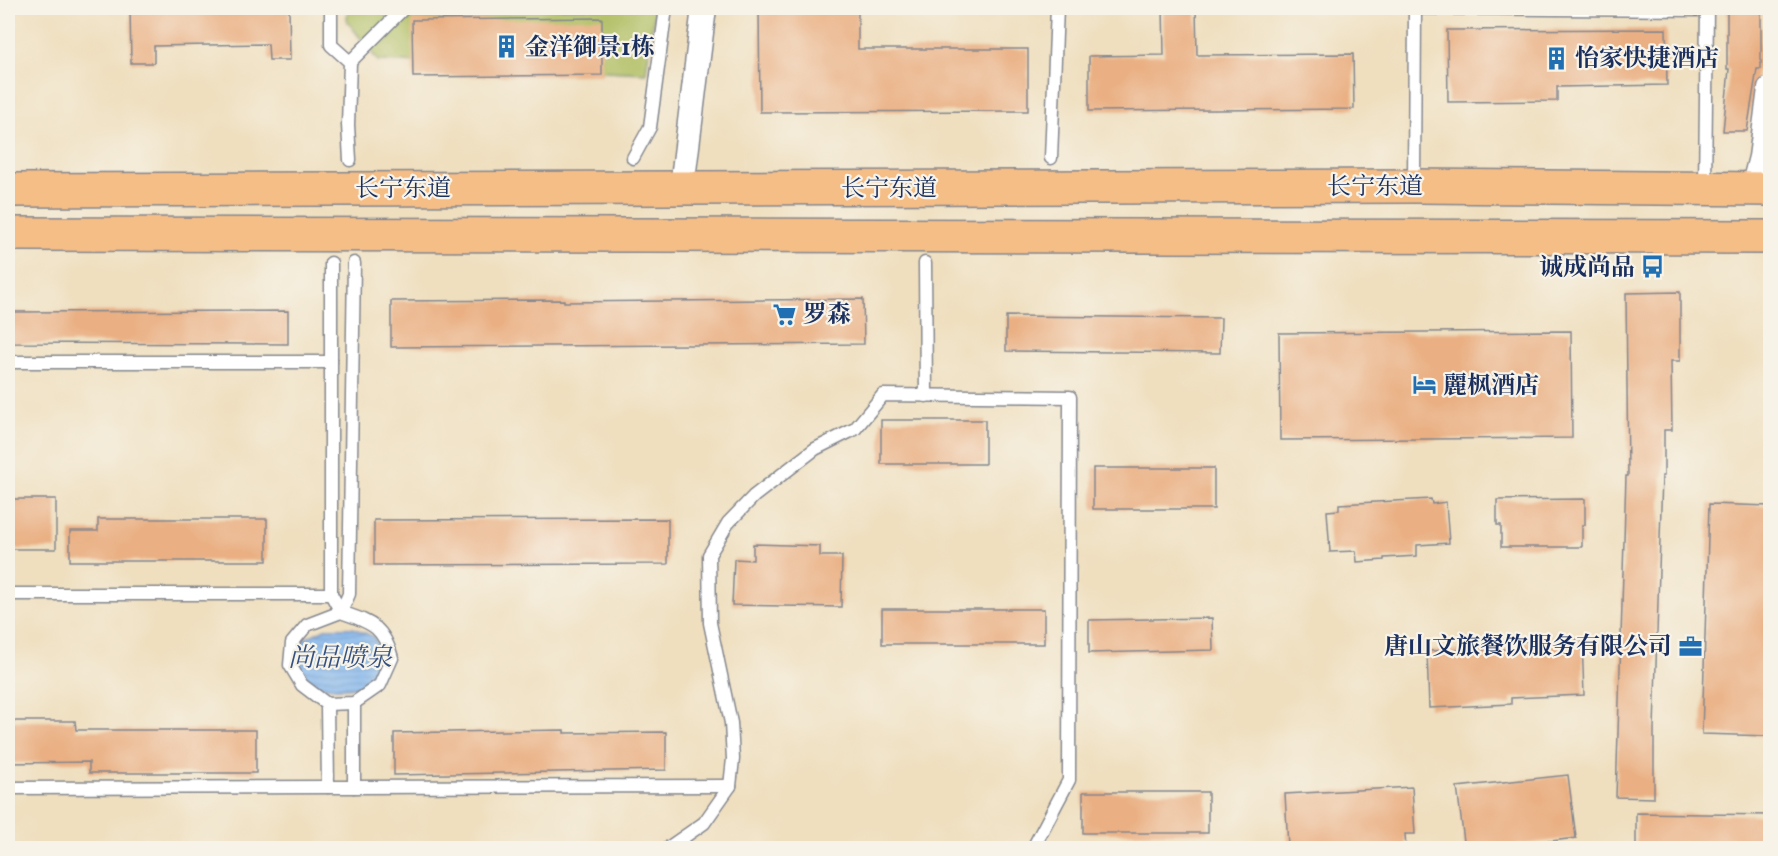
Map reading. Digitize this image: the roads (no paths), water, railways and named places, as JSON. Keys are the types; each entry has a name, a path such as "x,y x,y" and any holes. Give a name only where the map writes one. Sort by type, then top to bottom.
{"main road":[{"name":"长宁东道","path":"8,190 1414,186 1762,189"},
{"name":"长宁东道","path":"8,234 1770,237"}],"street":[{"path":"682,187 704,8"},
{"path":"1762,189 1761,157 1770,89"}],"lane":[{"path":"331,8 331,45 350,62"},
{"path":"350,160 348,125 350,62 404,8"},
{"path":"633,158 650,127 666,8"},
{"path":"1050,159 1057,8"},
{"path":"1414,186 1415,8 1707,9 1705,189"},
{"path":"331,263 331,594 340,612"},
{"path":"340,612 349,594 354,263"},
{"path":"925,263 926,396"},
{"path":"8,362 331,362"},
{"path":"668,849 704,823 730,786 733,759 731,723 710,622 709,555 728,523 754,496 815,449 855,429 882,395 1070,397 1069,780 1033,849"},
{"path":"8,594 331,594"},
{"path":"340,612 370,623 387,640 392,658 380,685 354,703 327,704 302,685 290,665 292,643 307,625 340,612"},
{"path":"354,703 354,787"},
{"path":"327,704 328,787"},
{"path":"8,788 730,786"}],"water":[{"name":"尚品喷泉","path":"327,628 353,628 374,637 383,659 382,667 376,677 365,684 351,688 320,685 307,679 299,669 298,652 304,639"}],"place":[{"name":"金洋御景1栋","path":"507,47"},
{"name":"怡家快捷酒店","path":"1557,58"},
{"name":"诚成尚品","path":"1653,267"},
{"name":"罗森","path":"785,314"},
{"name":"麗枫酒店","path":"1425,385"},
{"name":"唐山文旅餐饮服务有限公司","path":"1690,646"}]}
